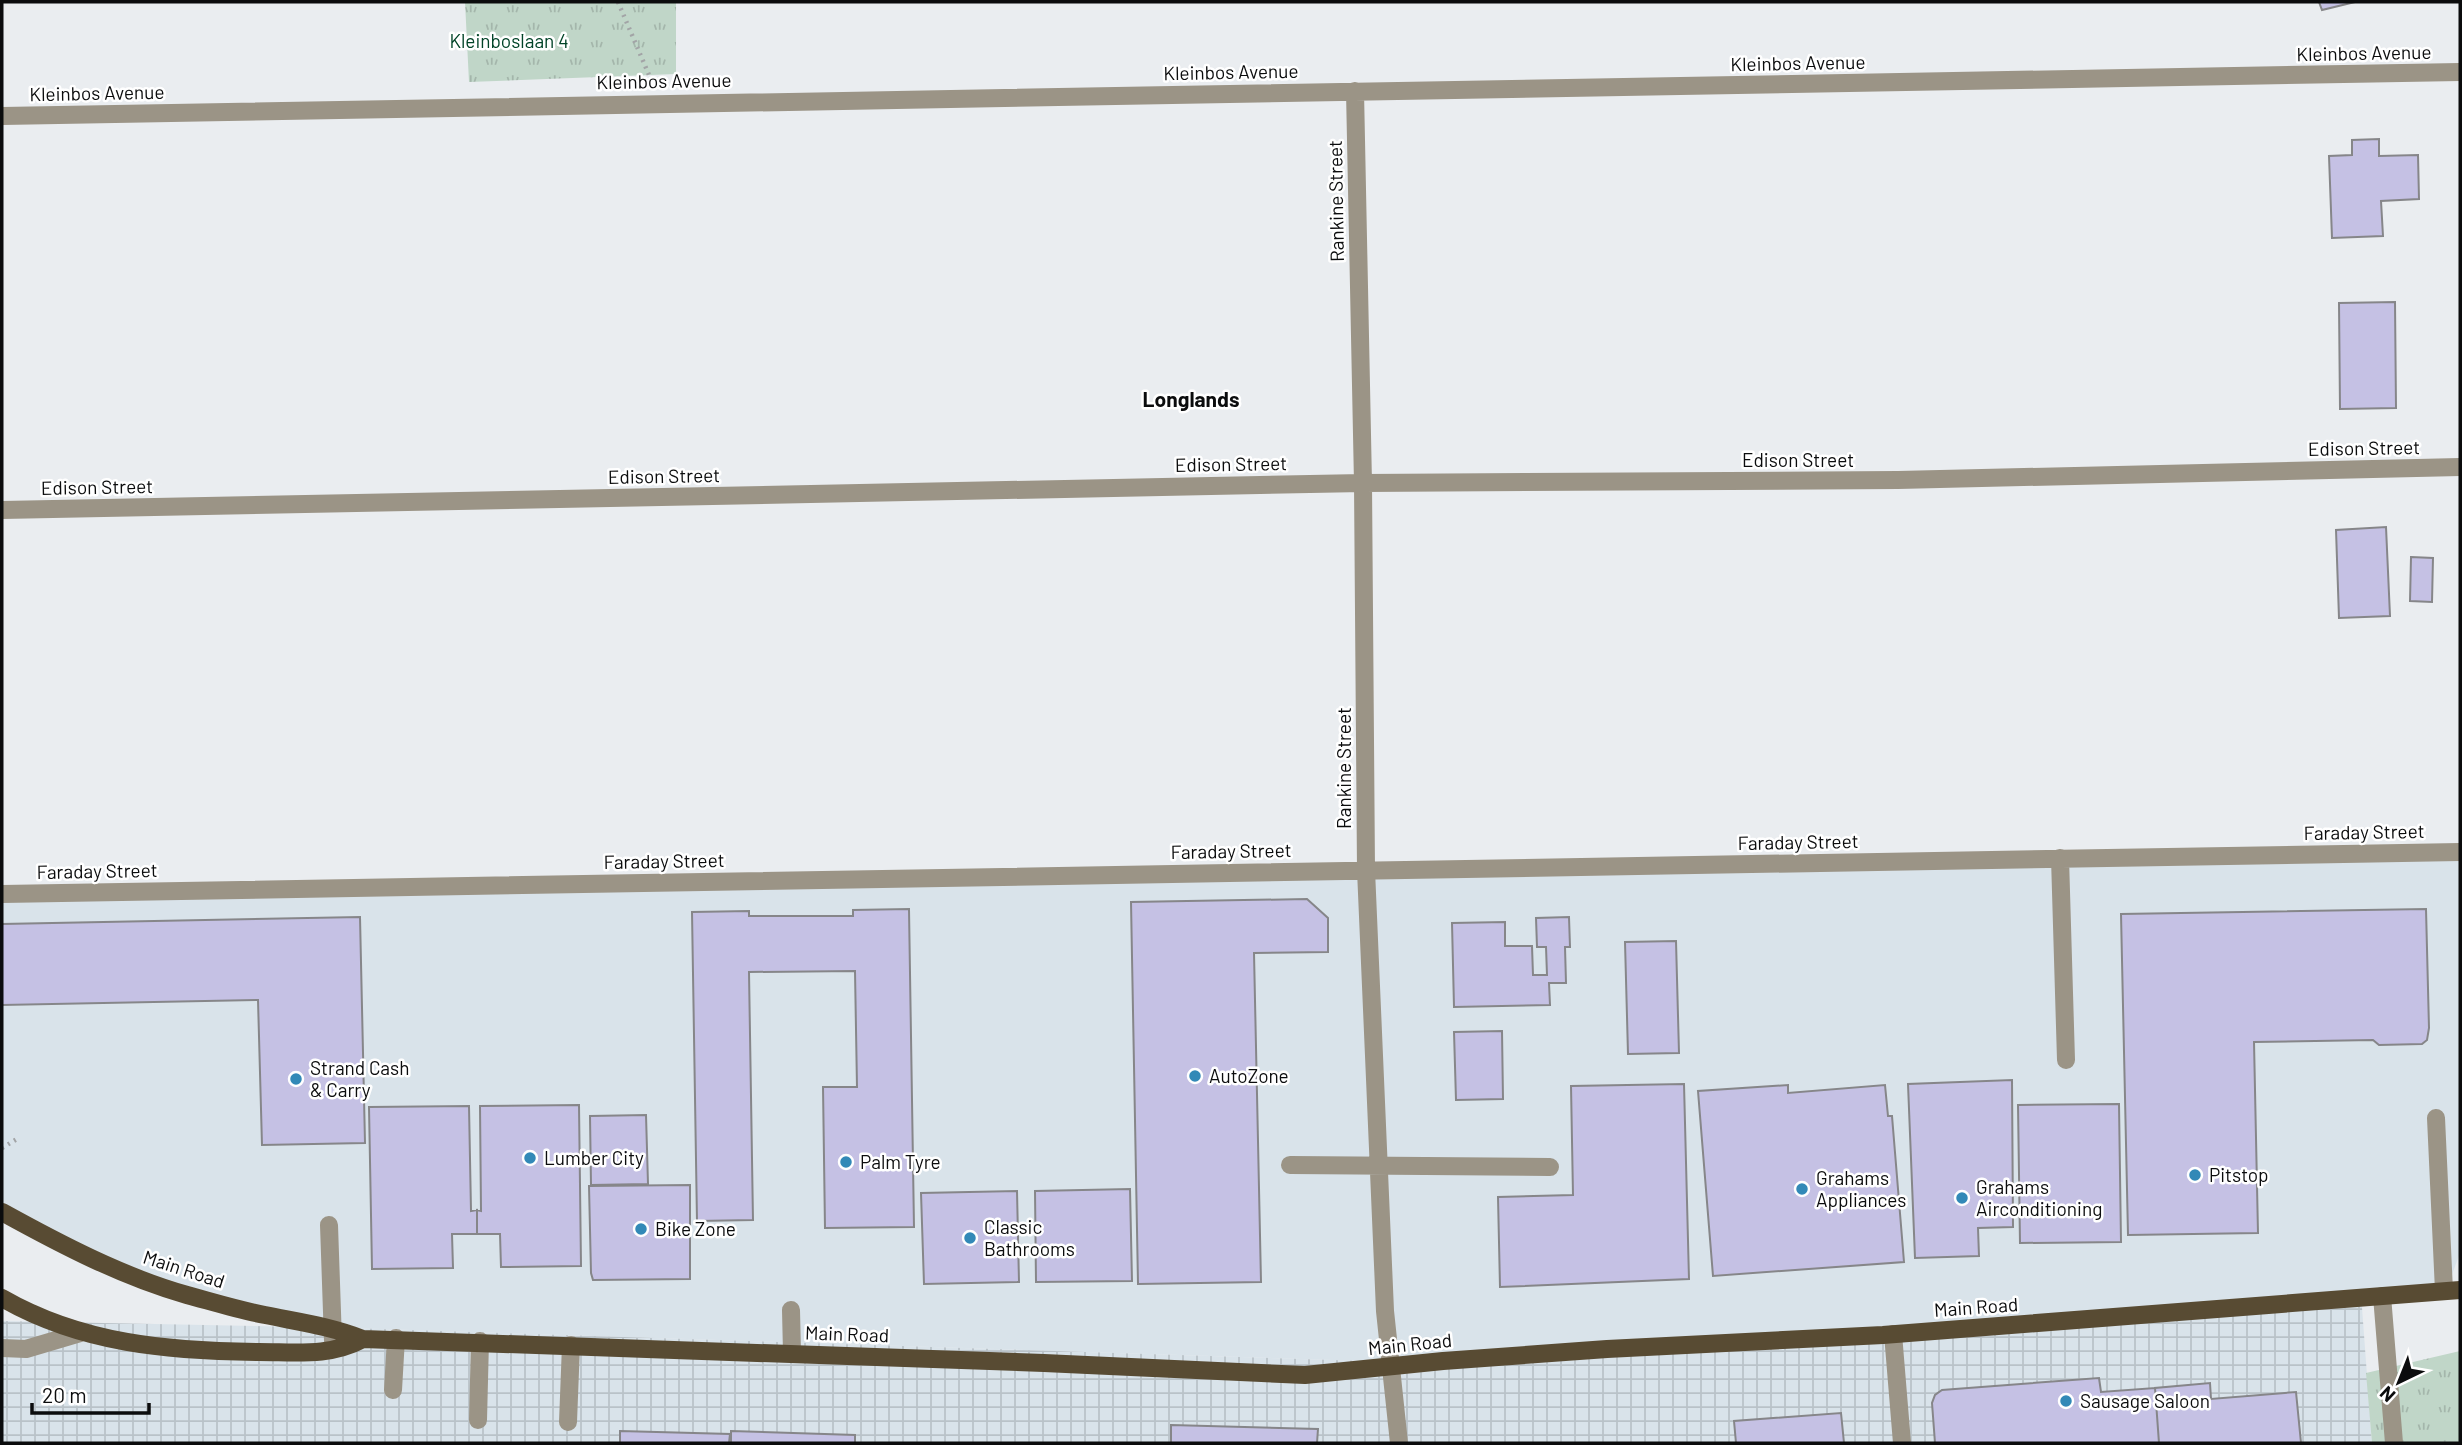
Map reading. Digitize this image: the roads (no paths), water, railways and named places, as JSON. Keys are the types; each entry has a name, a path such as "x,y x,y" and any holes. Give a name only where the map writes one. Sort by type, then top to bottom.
{"main road":[{"name":"Main Road","path":"2,1212 116,1268 183,1294 263,1315 333,1327 363,1339"},
{"name":"Main Road","path":"2,1298 47,1321 80,1333 164,1349 333,1352 363,1339 396,1338 1305,1375 1593,1350 1893,1334 2452,1291"}],"street":[{"name":"Kleinbos Avenue","path":"2,116 659,102 2460,72"},
{"name":"Rankine Street","path":"1355,91 1363,483 1366,870 1385,1311 1399,1443"},
{"name":"Edison Street","path":"2,510 1363,483 1898,480 2460,467"},
{"name":"Faraday Street","path":"2,894 2460,852"},
{"path":"2060,858 2066,1060"},
{"path":"2436,1118 2452,1291"},
{"path":"1290,1166 1379,1164 1550,1167"},
{"path":"329,1225 333,1352"},
{"path":"2382,1296 2394,1443"},
{"path":"791,1310 792,1353"},
{"path":"2,1348 26,1349 80,1333"},
{"path":"1893,1334 1902,1443"},
{"path":"393,1390 396,1338"},
{"path":"478,1419 480,1341"},
{"path":"568,1422 571,1345"}],"place":[{"name":"AutoZone","path":"1195,1076"},
{"name":"Strand Cash & Carry","path":"296,1079"},
{"name":"Lumber City","path":"530,1158"},
{"name":"Palm Tyre","path":"846,1162"},
{"name":"Pitstop","path":"2195,1175"},
{"name":"Grahams Appliances","path":"1802,1189"},
{"name":"Grahams Airconditioning","path":"1962,1198"},
{"name":"Bike Zone","path":"641,1229"},
{"name":"Classic Bathrooms","path":"970,1238"},
{"name":"Sausage Saloon","path":"2066,1401"}],"district":[{"name":"Longlands","path":"1191,400"}],"park label":[{"name":"Kleinboslaan 4","path":"509,41"}]}
